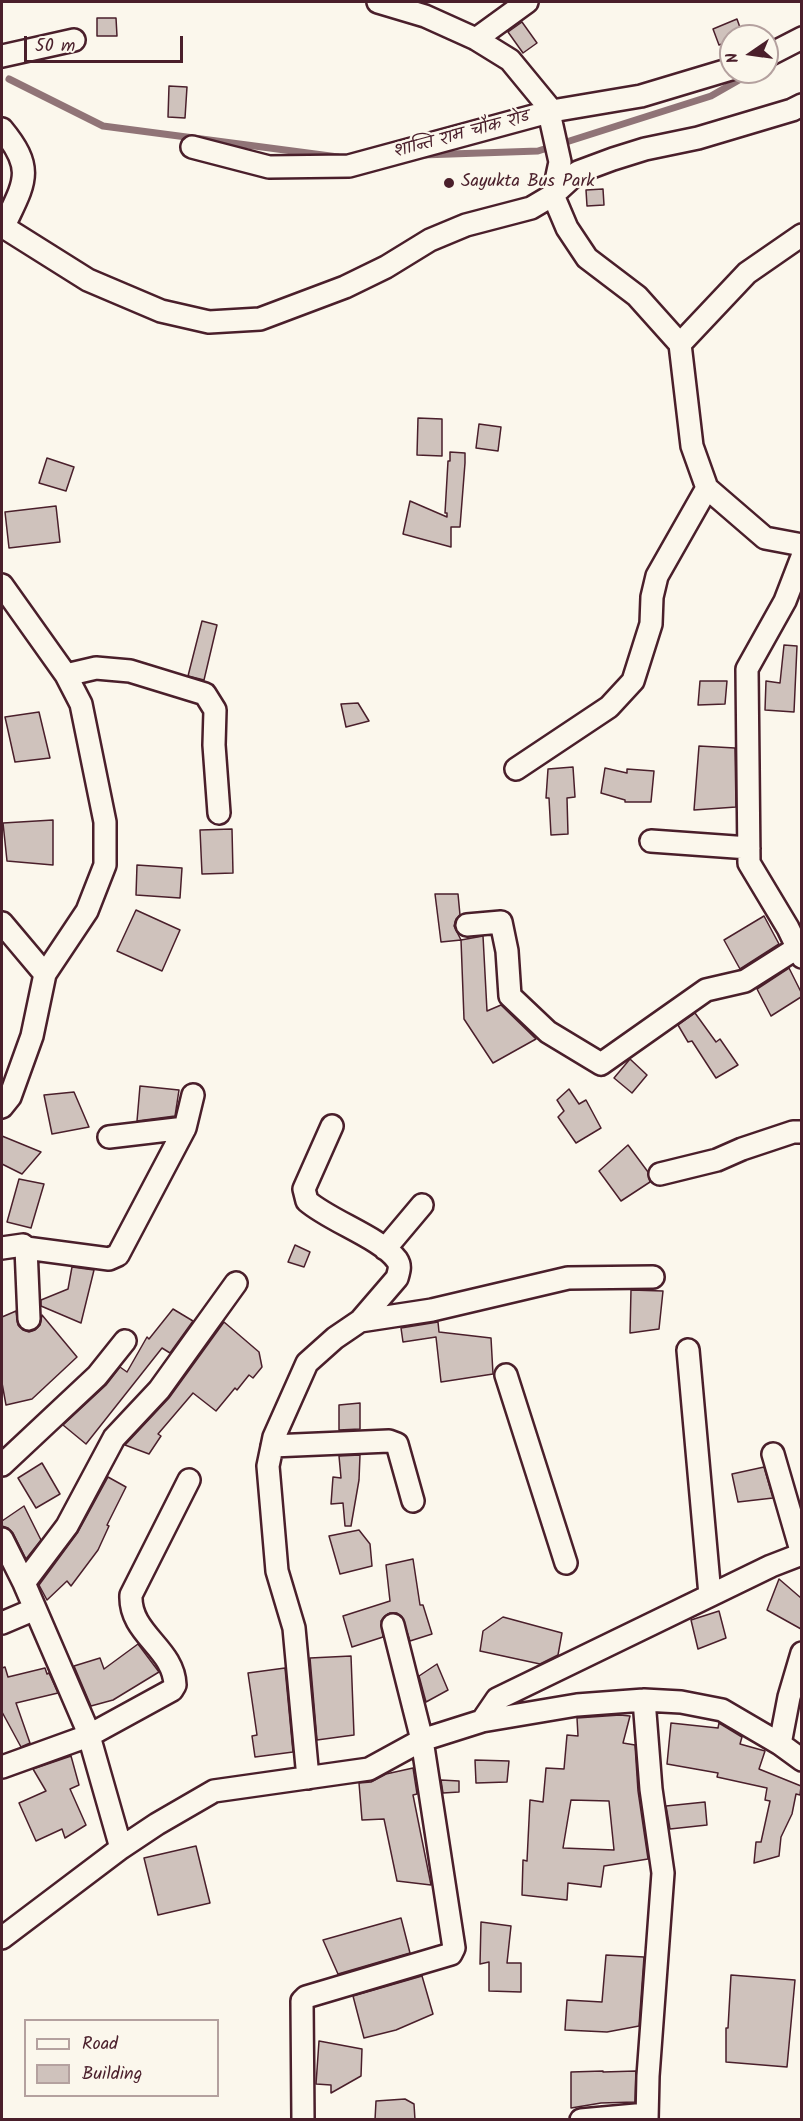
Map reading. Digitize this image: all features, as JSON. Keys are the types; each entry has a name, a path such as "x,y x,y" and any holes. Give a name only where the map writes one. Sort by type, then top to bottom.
{"street":[{"path":"378,2 425,16 476,39 510,60 551,114 560,162 553,195 567,228 587,258 637,296 680,344 692,446 707,488 765,538 801,545"},
{"path":"476,39 527,2"},
{"path":"779,50 801,38"},
{"path":"2,56 74,40"},
{"name":"शान्ति राम चौक रोड","path":"192,147 269,167 349,166 551,114 641,96 719,73"},
{"path":"2,129 12,141 22,160 25,181 3,226 88,280 161,311 209,322 260,319 345,286 386,267 429,240 466,225 531,208 553,195 578,172 645,149 698,138 792,110 801,105"},
{"path":"680,344 747,273 801,235"},
{"path":"516,769 609,707 633,681 651,624 652,597 657,576 707,488"},
{"path":"467,925 501,922 507,951 510,996 548,1032 601,1064 706,990 745,981 799,953 788,928 749,863 747,669 785,601 801,557"},
{"path":"2,585 66,675 81,704 105,822 105,865 87,911 45,974 32,1036 10,1097 2,1107"},
{"path":"66,675 96,668 130,671 205,694 215,710 214,745 219,813"},
{"path":"651,841 749,848"},
{"path":"2,923 45,974"},
{"path":"2,1248 23,1245 26,1248 109,1259 118,1254 185,1128 194,1095"},
{"path":"308,1778 294,1628 277,1571 268,1467 274,1437 307,1363 335,1338 360,1321 397,1278 400,1269 398,1262 385,1249 307,1201 304,1189 332,1126"},
{"path":"109,1137 185,1128"},
{"path":"660,1174 717,1160 793,1132 801,1132"},
{"path":"385,1249 422,1205"},
{"path":"26,1248 29,1319"},
{"path":"360,1321 432,1310 568,1278 653,1277"},
{"path":"24,1583 67,1526 114,1438 159,1390 236,1283"},
{"path":"2,1465 97,1376 125,1341"},
{"path":"688,1350 710,1595"},
{"path":"506,1375 566,1563"},
{"path":"272,1446 389,1441 397,1443 413,1501"},
{"path":"482,1721 497,1699 710,1595 801,1554 773,1454"},
{"path":"2,1767 88,1736 172,1690 176,1685 173,1667 134,1616 131,1595 189,1480"},
{"path":"2,1539 24,1583 87,1729 121,1848"},
{"path":"2,1623 35,1609"},
{"path":"303,2120 302,2001 306,1997 451,1954 454,1948 422,1740 393,1625"},
{"path":"780,1744 801,1653"},
{"path":"581,2120 647,2117 663,1874 651,1789 645,1700"},
{"path":"4,1931 157,1824 214,1791 369,1769 422,1740 482,1721 577,1705 645,1700 681,1702 722,1710 780,1744 801,1760"}],"building":[{"path":"97,18 116,18 117,36 97,36"},
{"path":"737,19 739,24 725,24"},
{"path":"522,22 537,43 523,53 508,32"},
{"path":"719,26 719,45 713,29"},
{"path":"169,86 187,87 185,118 168,117"},
{"path":"603,189 604,205 587,206 586,190"},
{"path":"418,418 442,419 442,456 417,455"},
{"path":"479,424 501,427 498,451 476,448"},
{"path":"450,452 465,453 460,527 451,527 451,547 403,534 410,501 447,517 445,513"},
{"path":"47,458 74,467 66,491 39,483"},
{"path":"56,506 60,542 9,548 5,512"},
{"path":"202,621 217,625 204,680 188,676"},
{"path":"784,645 797,646 794,712 765,710 766,681 780,683"},
{"path":"700,681 727,681 725,704 698,705"},
{"path":"358,703 369,721 346,727 341,704"},
{"path":"39,712 50,758 15,762 5,717"},
{"path":"699,746 735,748 736,807 694,810"},
{"path":"573,767 575,797 567,798 568,834 551,835 549,798 546,798 548,769"},
{"path":"605,768 627,773 627,769 654,771 651,802 625,802 625,800 601,793"},
{"path":"53,820 53,865 7,861 3,823"},
{"path":"232,829 233,873 202,874 200,830"},
{"path":"137,865 182,868 180,898 136,895"},
{"path":"435,894 458,894 460,915 454,926 461,940 441,942"},
{"path":"136,910 180,930 162,971 117,951"},
{"path":"764,916 779,944 740,969 724,940"},
{"path":"483,936 487,1011 501,1005 536,1039 493,1063 464,1019 461,940"},
{"path":"789,968 801,992 801,997 771,1016 757,989"},
{"path":"695,1013 716,1042 720,1039 738,1065 716,1078 692,1041 688,1042 678,1025"},
{"path":"630,1059 647,1075 632,1093 614,1078"},
{"path":"140,1086 179,1090 175,1116 137,1121"},
{"path":"569,1089 579,1104 586,1100 601,1128 576,1143 558,1117 564,1111 557,1100"},
{"path":"74,1092 89,1127 52,1134 44,1095"},
{"path":"2,1136 41,1152 22,1174 2,1164"},
{"path":"628,1145 648,1172 650,1182 621,1201 599,1171"},
{"path":"19,1179 44,1184 31,1228 7,1222"},
{"path":"295,1245 310,1252 304,1267 288,1262"},
{"path":"72,1267 94,1270 81,1323 41,1306 41,1300 68,1289"},
{"path":"631,1290 663,1291 659,1329 630,1333"},
{"path":"173,1309 193,1321 170,1353 162,1348 86,1444 63,1425 106,1385 120,1367 127,1372 147,1337 149,1339"},
{"path":"16,1311 18,1325 29,1332 40,1325 42,1315 77,1357 32,1399 6,1405 2,1383 2,1317"},
{"path":"224,1322 259,1352 262,1367 253,1378 249,1375 237,1390 235,1388 216,1411 193,1393 158,1434 161,1436 149,1454 125,1445 169,1398"},
{"path":"438,1322 439,1332 491,1338 493,1374 441,1382 436,1337 403,1342 401,1328"},
{"path":"360,1403 360,1429 339,1430 339,1405"},
{"path":"360,1455 359,1480 351,1526 345,1526 343,1503 331,1504 333,1477 341,1478 339,1456"},
{"path":"42,1463 60,1494 36,1508 18,1478"},
{"path":"764,1467 773,1498 738,1502 732,1474"},
{"path":"108,1477 126,1487 107,1525 109,1526 98,1550 71,1586 67,1581 47,1600 39,1585 78,1532"},
{"path":"24,1506 41,1540 26,1559 13,1533 2,1526 2,1521"},
{"path":"359,1530 370,1544 372,1566 340,1574 329,1536"},
{"path":"413,1559 420,1605 423,1605 432,1634 410,1641 402,1617 397,1613 390,1613 381,1621 383,1637 352,1647 343,1616 390,1601 386,1565"},
{"path":"779,1579 801,1598 801,1629 767,1610"},
{"path":"719,1611 726,1638 698,1649 691,1620"},
{"path":"503,1617 562,1633 558,1655 540,1664 480,1651 483,1631"},
{"path":"138,1644 159,1672 113,1700 91,1706 74,1666 100,1658 104,1669"},
{"path":"351,1656 354,1735 317,1740 310,1658"},
{"path":"437,1664 448,1690 426,1702 419,1676"},
{"path":"5,1667 8,1677 45,1668 58,1693 16,1703 30,1743 21,1747 2,1712 2,1668"},
{"path":"285,1668 293,1752 255,1757 252,1736 257,1735 248,1673"},
{"path":"630,1716 623,1743 635,1745 638,1791 648,1859 604,1866 601,1887 568,1883 567,1900 522,1895 523,1860 527,1861 530,1800 543,1802 546,1768 564,1769 567,1735 578,1736 577,1718","holes":["571,1800 609,1801 614,1850 563,1848"]},
{"path":"671,1723 718,1728 719,1723 742,1737 740,1744 765,1751 759,1769 801,1786 800,1795 796,1794 792,1814 781,1837 779,1856 754,1863 756,1842 761,1842 770,1801 765,1800 767,1788 717,1777 718,1773 667,1764"},
{"path":"71,1756 79,1785 70,1789 86,1825 65,1838 62,1829 36,1841 19,1803 46,1791 33,1769"},
{"path":"475,1760 509,1761 507,1782 476,1783"},
{"path":"413,1768 417,1794 413,1795 431,1885 397,1881 384,1819 362,1820 359,1783 371,1782 386,1774"},
{"path":"441,1780 459,1781 459,1792 443,1793"},
{"path":"705,1802 707,1825 670,1829 666,1806"},
{"path":"196,1846 210,1903 158,1915 144,1858"},
{"path":"401,1918 410,1953 338,1974 323,1940"},
{"path":"481,1922 511,1926 507,1963 521,1963 521,1992 489,1991 489,1962 480,1964"},
{"path":"606,1955 644,1957 639,2026 607,2032 565,2030 567,2000 602,2002"},
{"path":"731,1975 795,1980 787,2067 726,2062 726,2028 728,2028"},
{"path":"422,1976 433,2014 396,2030 364,2038 353,1996"},
{"path":"319,2041 362,2049 361,2076 331,2093 331,2085 316,2084"},
{"path":"636,2071 635,2102 601,2103 571,2108 571,2072"},
{"path":"405,2099 414,2104 415,2120 375,2120 376,2101"}],"waterway":[{"path":"9,79 103,126 338,157"},
{"path":"422,155 538,151 711,96 732,84"}],"place":[{"name":"Sayukta Bus Park","path":"449,183"}]}
